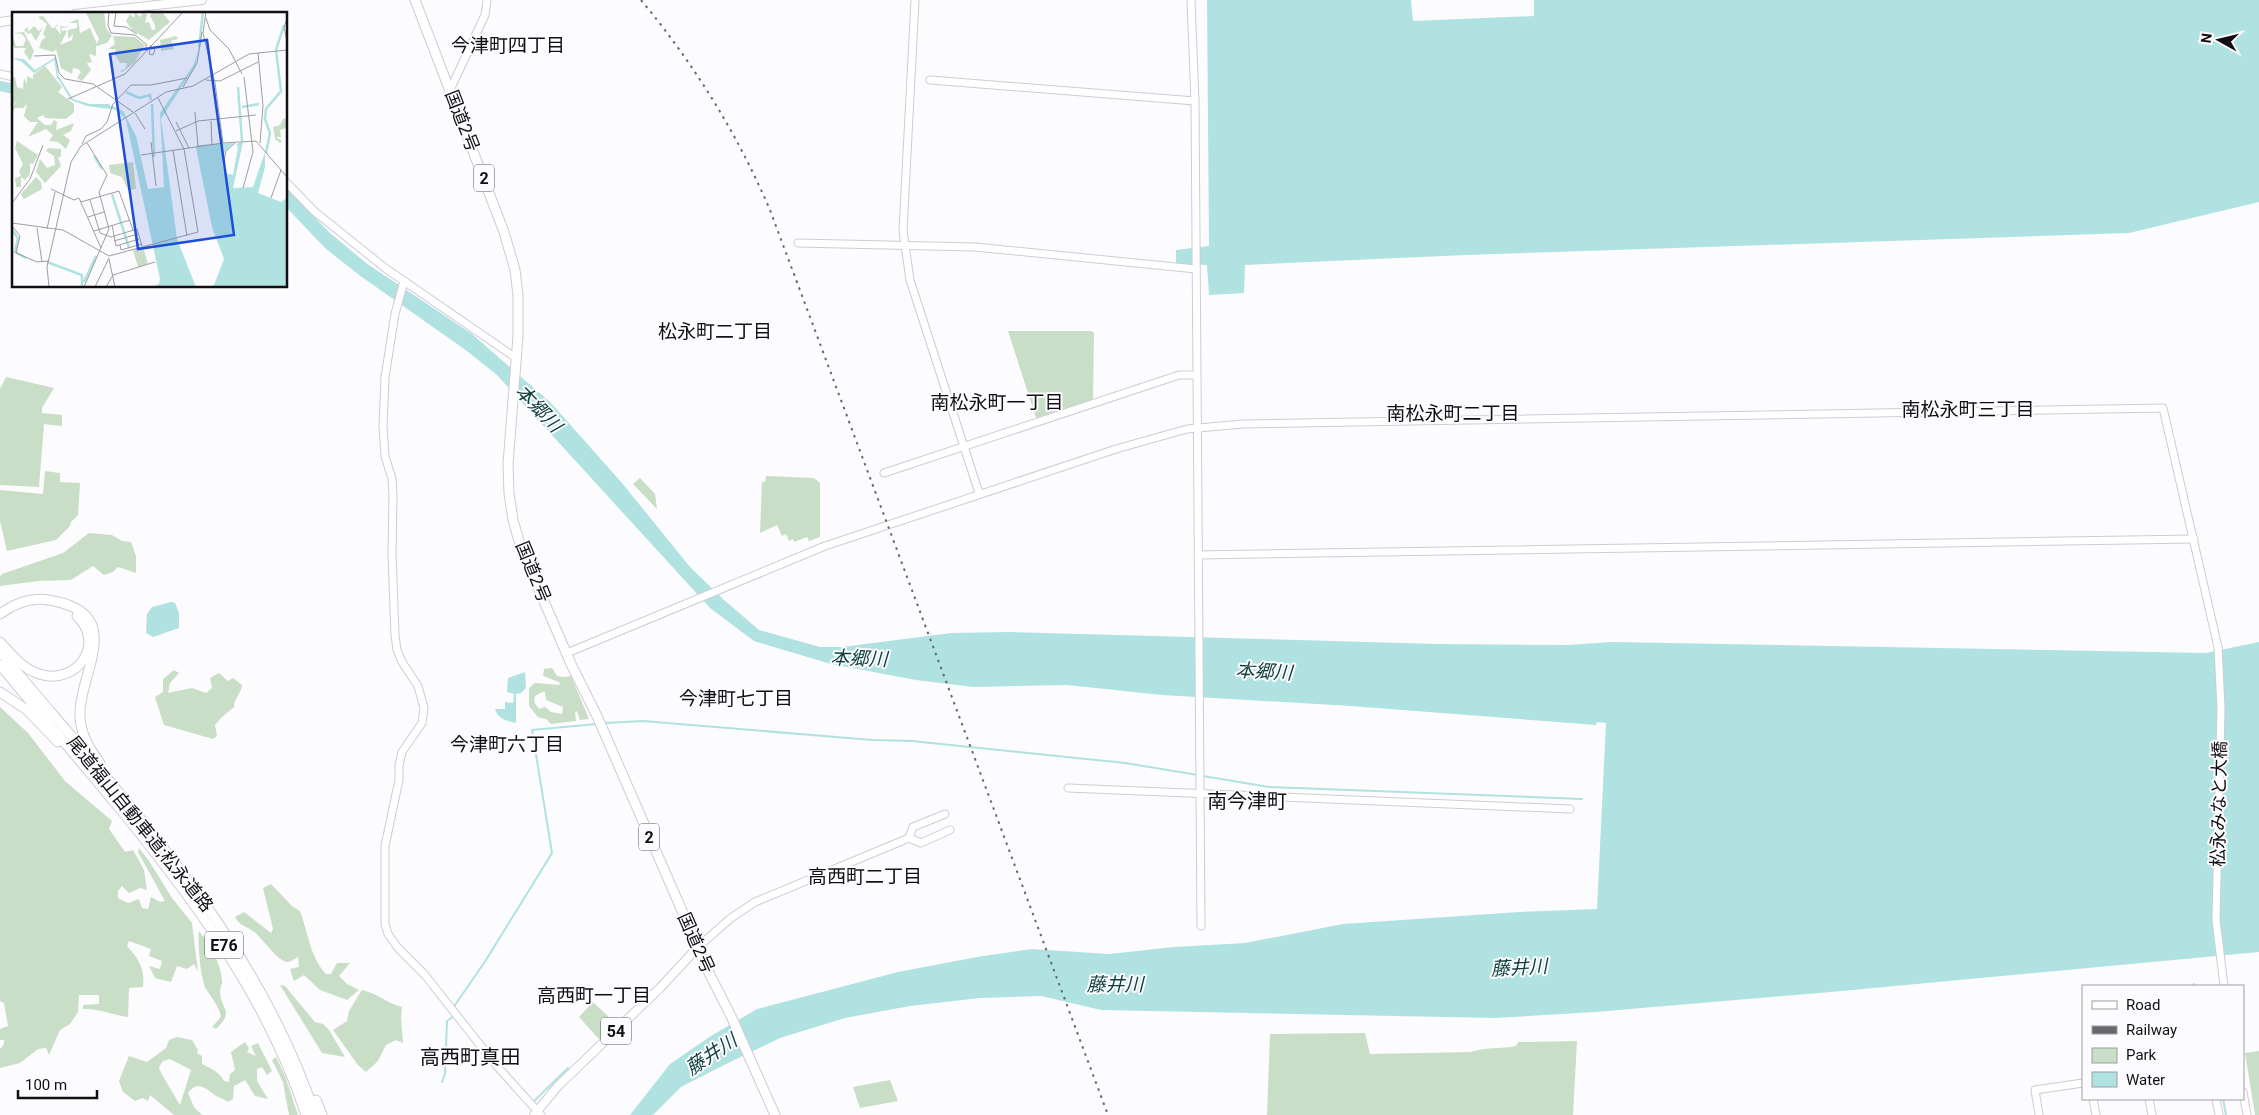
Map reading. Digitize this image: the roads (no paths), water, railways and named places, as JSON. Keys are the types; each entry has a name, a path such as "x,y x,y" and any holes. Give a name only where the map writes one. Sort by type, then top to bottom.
{"highway":[{"name":"国道2号","path":"415,0 504,232 515,270 518,315 508,464 509,494 513,520 521,548 698,947 775,1115"},
{"path":"0,614 26,600 45,600 67,604 76,608 89,622 93,631 95,649 81,702 82,729 92,752 137,816"},
{"path":"0,621 21,608 34,605 55,605 74,613 81,620 88,640 84,660 79,667 62,675 50,676 40,674 22,665 0,642"},
{"name":"尾道福山自動車道;松永道路","path":"0,652 178,866 230,940 256,982 284,1037 315,1115"},
{"name":"尾道福山自動車道;松永道路","path":"0,665 172,873 208,921 267,1019 284,1056 306,1115"},
{"path":"0,692 27,710 108,795"},
{"path":"267,1019 302,1115"},
{"path":"284,1037 308,1082 322,1115"}],"main road":[{"path":"93,12 202,0"},
{"name":"54","path":"537,1114 558,1086 660,988 698,947"}],"street":[{"path":"450,90 482,22 487,0"},
{"path":"915,0 904,215 905,246 910,280 979,493"},
{"path":"1191,0 1195,101 1201,926"},
{"path":"930,80 1195,101"},
{"path":"288,184 332,227 516,361"},
{"path":"798,243 975,248 1196,267"},
{"path":"404,281 396,309 385,377 382,426 385,456 392,487 395,634 400,656 418,686 424,708 422,723 402,752 399,766 399,780 385,846 385,924 388,934 398,948 425,975 494,1064 537,1114"},
{"path":"884,473 1179,375 1196,375"},
{"name":"松永みなと大橋","path":"1197,428 1243,424 2163,408 2219,651 2221,708 2216,920 2224,985"},
{"path":"567,653 846,538 1148,438 1197,428"},
{"path":"1198,555 2194,539"},
{"path":"1068,788 1570,809"},
{"path":"909,838 913,827 944,814"},
{"path":"698,947 731,918 755,902 909,838 920,843 950,830"},
{"path":"2039,1115 2036,1090 2082,1083"},
{"path":"2244,1098 2247,1115"},
{"path":"2093,1100 2096,1115"},
{"path":"2150,1100 2152,1115"},
{"path":"2216,1100 2219,1115"}],"water":[{"path":"1207,0 1411,0 1413,21 1534,16 1534,0 2259,0 2259,202 2129,233 1466,255 1245,265 1244,293 1209,295 1207,265 1176,264 1176,250 1209,246"},
{"name":"藤井川","path":"288,190 330,233 366,263 472,334 551,403 622,483 690,567 724,600 759,630 820,647 842,647 951,633 1010,632 1438,644 1568,645 1612,642 2206,653 2259,642 2259,952 1831,992 1595,1012 1496,1018 1101,1010 1041,996 980,998 910,1006 845,1018 780,1038 681,1087 653,1115 630,1115 670,1064 711,1036 757,1009 898,972 1031,949 1109,954 1174,947 1245,943 1343,924 1519,912 1597,909 1606,723 1597,722 1596,725 1351,706 1162,695 1067,685 973,687 916,680 831,664 754,641 710,608 497,375 467,351 359,275 325,248 288,209"},
{"path":"171,602 175,603 179,613 179,628 153,637 146,633 147,614 152,607"},
{"path":"525,672 526,688 521,693 516,694 516,723 498,715 495,709 505,709 505,702 513,703 514,694 507,692 508,678"}],"waterway":[{"name":"本郷川","path":"0,86 12,89"},
{"path":"604,723 643,721 872,740 912,741 1125,763 1198,775"},
{"path":"453,1008 486,960 552,853 532,730 596,724"},
{"path":"1203,776 1269,787 1582,799"},
{"path":"442,1082 445,1074 447,1021 454,1016"},
{"path":"533,1102 568,1068"},
{"path":"2223,1100 2226,1115"}],"railway":[{"path":"641,0 679,49 713,100 757,181 770,210 1108,1115"}],"district":[{"name":"今津町四丁目","path":"508,45"},
{"name":"松永町二丁目","path":"715,331"},
{"name":"南松永町一丁目","path":"997,402"},
{"name":"南松永町三丁目","path":"1968,409"},
{"name":"南松永町二丁目","path":"1453,413"},
{"name":"今津町七丁目","path":"736,698"},
{"name":"今津町六丁目","path":"507,744"},
{"name":"南今津町","path":"1247,801"},
{"name":"高西町二丁目","path":"865,876"},
{"name":"高西町一丁目","path":"594,995"},
{"name":"高西町真田","path":"470,1057"}]}
